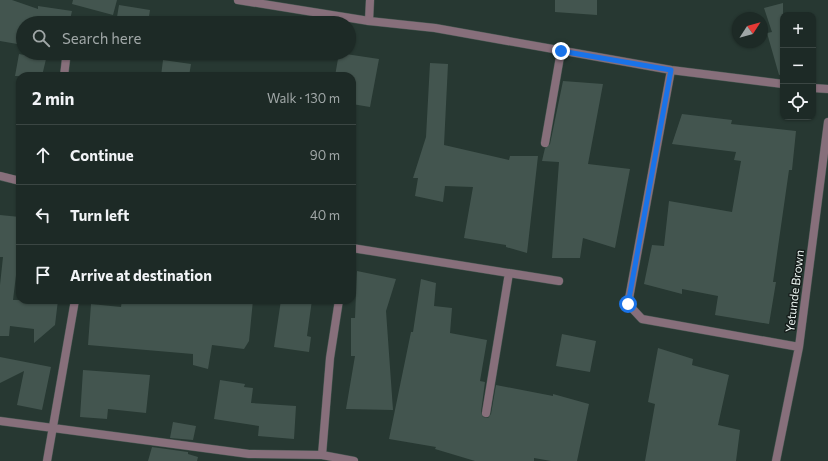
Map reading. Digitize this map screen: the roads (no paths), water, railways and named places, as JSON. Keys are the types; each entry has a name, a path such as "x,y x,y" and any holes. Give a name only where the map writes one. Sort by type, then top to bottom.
{"street":[{"path":"238,0 338,16"},
{"path":"369,21 370,0"},
{"path":"356,19 435,28 538,45 561,51 671,70 780,84"},
{"path":"545,143 561,51"},
{"path":"64,72 66,60"},
{"path":"671,70 628,304 642,319 799,347"},
{"path":"816,88 828,90"},
{"name":"Yetunde Brown","path":"776,461 799,347 827,140 828,122"},
{"path":"0,176 16,179"},
{"path":"356,249 559,280"},
{"path":"486,413 509,273"},
{"path":"47,461 55,428 74,304"},
{"path":"322,456 330,358 338,304"},
{"path":"0,421 249,458 322,456 354,461"}]}
